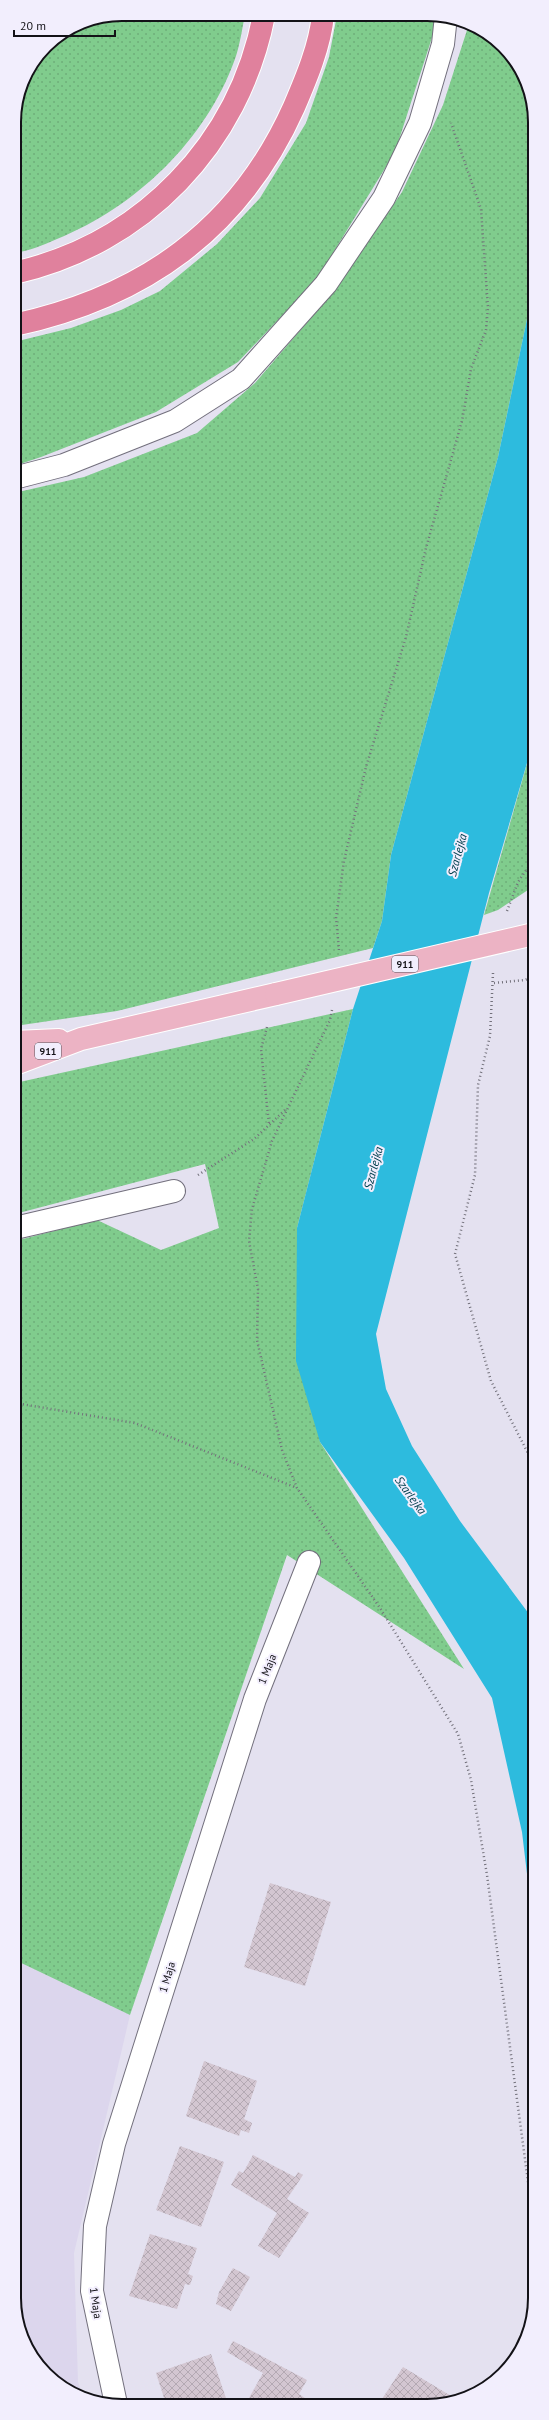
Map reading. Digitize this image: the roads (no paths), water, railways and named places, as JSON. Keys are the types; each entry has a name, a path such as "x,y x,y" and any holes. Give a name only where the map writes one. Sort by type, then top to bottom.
{"highway":[{"path":"21,271 88,248 151,207 184,175 210,144 231,111 246,78 259,42 263,21"},
{"path":"21,322 74,309 134,283 174,260 206,232 236,201 284,129 305,78 321,21"}],"main road":[{"name":"911","path":"21,1061 81,1039 528,935"},
{"name":"911","path":"21,1042 81,1039"}],"street":[{"path":"21,476 64,465 175,421 241,379 326,284 384,198 420,123 443,44 445,23"},
{"path":"21,1227 174,1191"},
{"name":"1 Maja","path":"115,2398 92,2291 96,2226 114,2144 255,1699 309,1562"}],"water":[{"name":"Szarlejka","path":"528,314 528,760 489,893 376,1334 386,1389 412,1446 460,1521 528,1613 528,1882 522,1832 492,1698 404,1558 320,1442 296,1361 297,1228 353,1009 382,921 391,855 498,457"}]}
